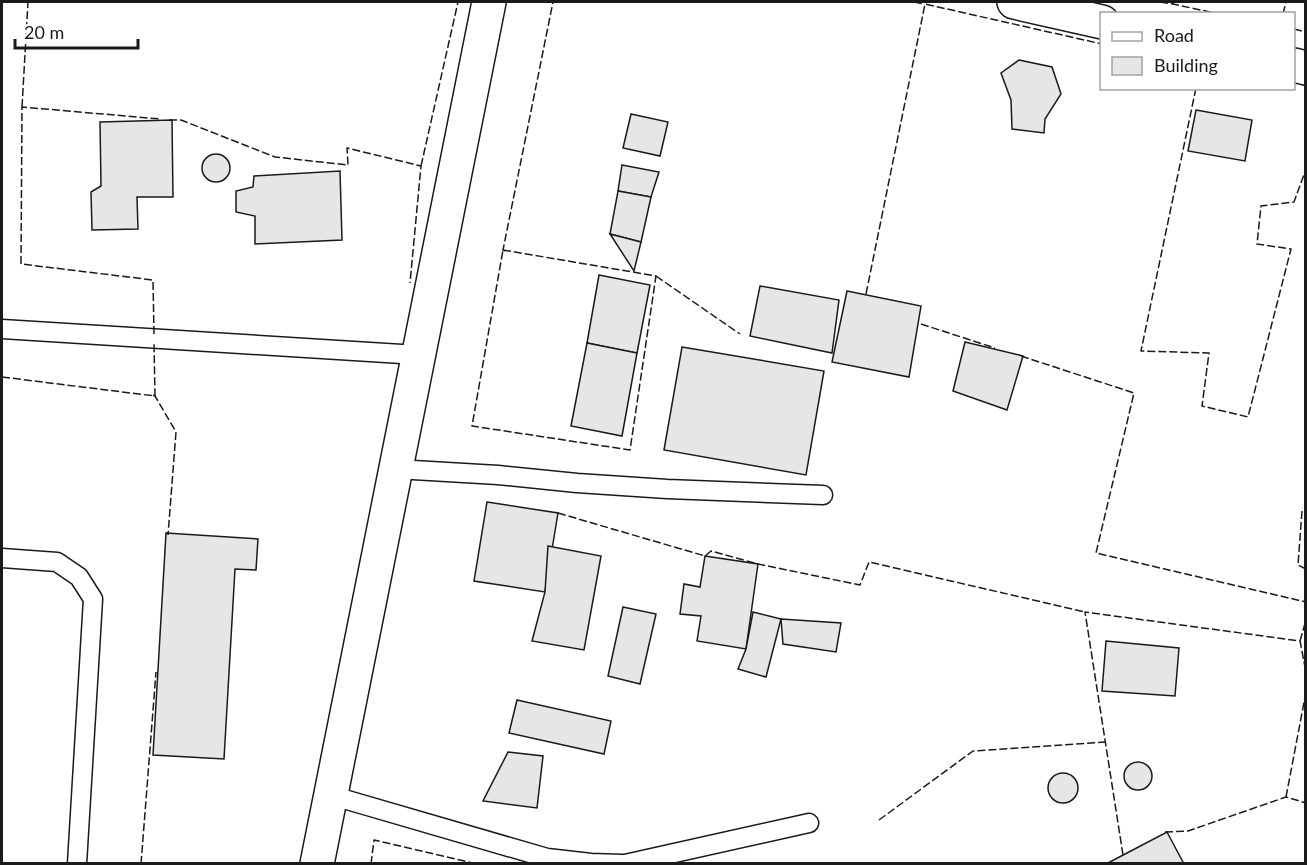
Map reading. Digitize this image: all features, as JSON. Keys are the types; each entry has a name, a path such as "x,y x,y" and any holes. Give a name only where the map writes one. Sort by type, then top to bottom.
{"street":[{"path":"317,864 489,2"},
{"path":"1014,2 1100,22"}],"lane":[{"path":"2,329 418,355"},
{"path":"396,469 498,475 611,486 823,495"},
{"path":"2,558 57,562 79,577 93,598 77,864"},
{"path":"330,795 548,858 591,863 624,864 809,823"}],"building":[{"path":"1019,60 1052,67 1061,94 1045,119 1044,133 1012,129 1011,100 1001,73"},
{"path":"1196,110 1252,120 1245,161 1188,151"},
{"path":"631,114 668,122 660,156 623,148"},
{"path":"172,120 173,197 137,197 138,229 92,230 91,192 101,186 100,122"},
{"path":"216,154 226,158 230,168 226,178 216,182 206,178 202,168 206,158"},
{"path":"622,165 659,172 651,197 618,191"},
{"path":"340,171 342,240 255,244 255,216 236,212 236,191 253,187 254,176"},
{"path":"618,191 651,197 641,242 610,234"},
{"path":"610,234 641,242 634,271"},
{"path":"599,275 650,285 637,353 587,343"},
{"path":"760,286 839,300 832,353 750,336"},
{"path":"847,291 921,306 909,377 832,362"},
{"path":"965,342 1023,356 1007,410 953,391"},
{"path":"587,343 637,353 622,436 571,426"},
{"path":"682,347 824,371 806,475 664,450"},
{"path":"487,502 558,513 545,592 474,581"},
{"path":"166,533 258,539 256,570 235,569 224,759 153,755"},
{"path":"548,546 601,556 584,650 532,641 545,592"},
{"path":"705,556 758,564 746,649 697,641 701,616 680,614 684,584 700,587"},
{"path":"623,607 656,614 640,684 608,676"},
{"path":"753,612 781,619 766,677 738,669 746,649"},
{"path":"781,619 841,623 836,652 783,644"},
{"path":"1106,641 1179,648 1175,696 1102,691"},
{"path":"517,700 611,721 604,754 509,733"},
{"path":"508,752 543,756 537,808 483,801"},
{"path":"1138,762 1148,766 1152,776 1148,786 1138,790 1128,786 1124,776 1128,766"},
{"path":"1063,773 1073,778 1078,788 1073,798 1063,803 1053,798 1048,788 1053,778"},
{"path":"1167,832 1184,864 1106,864"}],"fence":[{"path":"22,107 28,2"},
{"path":"421,166 458,2"},
{"path":"505,251 503,250 553,2"},
{"path":"914,2 925,4"},
{"path":"1160,2 1173,4"},
{"path":"1173,2 1173,4 1210,12"},
{"path":"1284,12 1286,2"},
{"path":"866,294 925,4 1100,44"},
{"path":"1295,29 1306,32"},
{"path":"1196,90 1141,351 1209,353 1202,406 1248,417 1291,249 1257,244 1261,206 1294,202 1306,169"},
{"path":"154,334 153,280 21,264 22,107 160,119"},
{"path":"169,120 181,120 275,157 348,165 347,148 421,166 410,283"},
{"path":"503,250 656,276 630,450 472,426 503,250"},
{"path":"656,276 740,334"},
{"path":"921,324 995,348"},
{"path":"2,377 155,396 154,343"},
{"path":"1021,356 1134,393 1096,553 1306,602"},
{"path":"153,395 176,432 168,535"},
{"path":"1302,511 1298,565 1306,569"},
{"path":"558,513 705,556 711,551 758,564 860,585 869,562 1085,612"},
{"path":"1123,855 1085,612 1300,641 1306,672"},
{"path":"1300,641 1306,620"},
{"path":"141,864 156,672"},
{"path":"1286,797 1306,692"},
{"path":"879,820 973,751 1105,742"},
{"path":"1165,832 1188,831 1286,797 1306,803"},
{"path":"371,864 374,840 477,864"}]}
